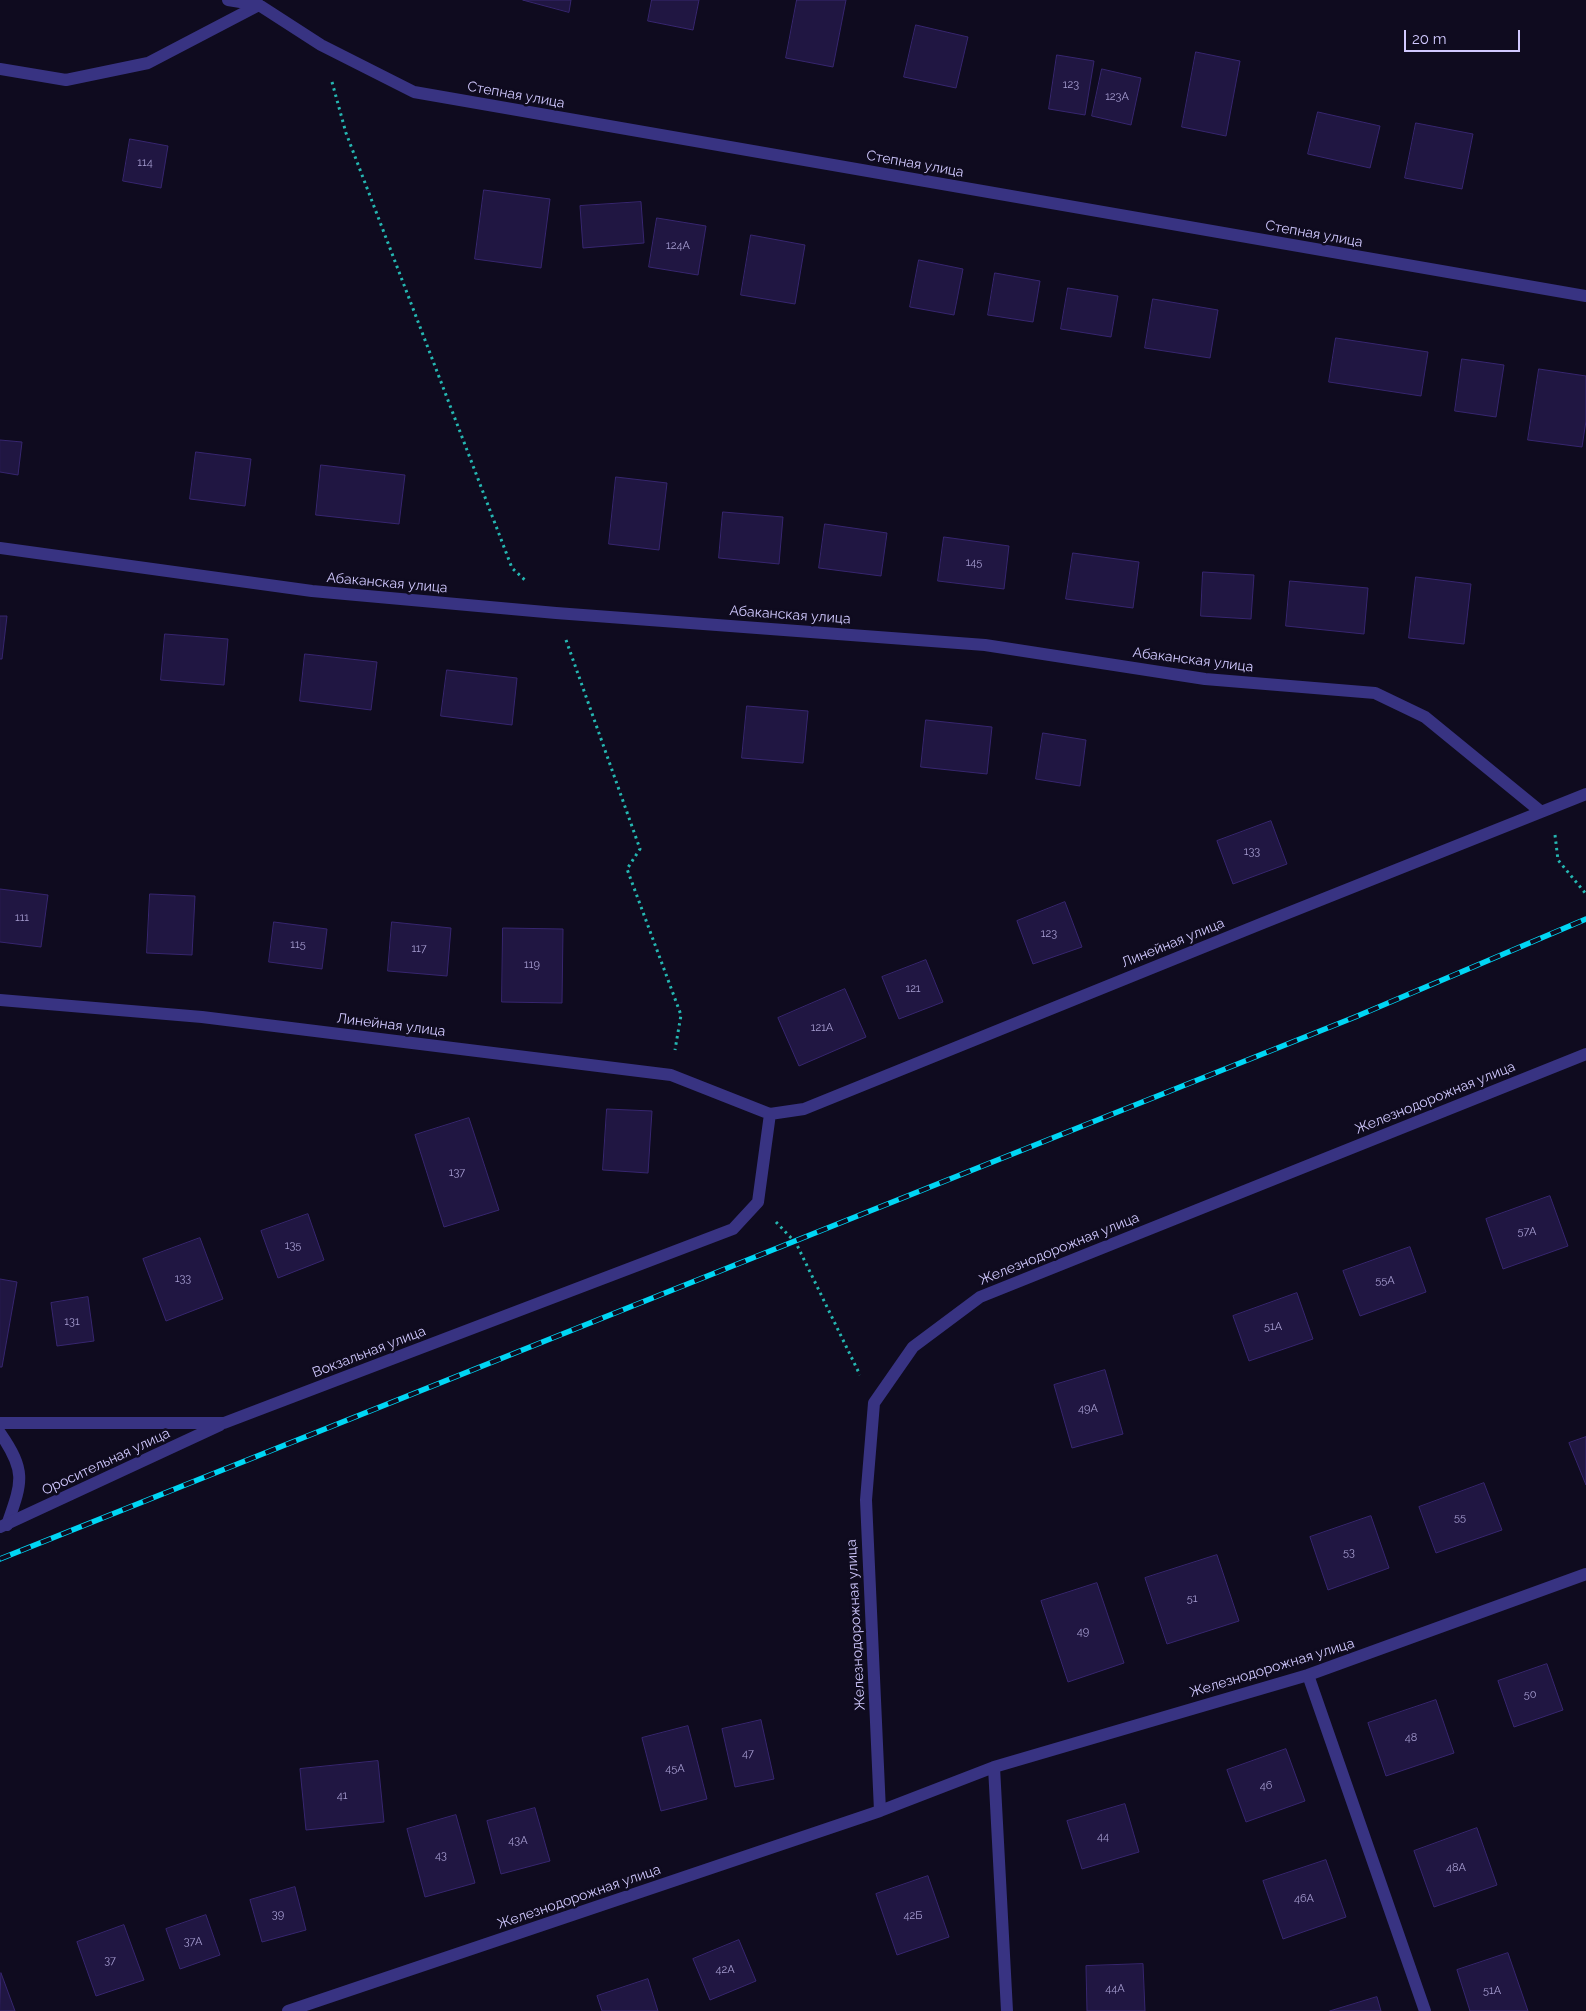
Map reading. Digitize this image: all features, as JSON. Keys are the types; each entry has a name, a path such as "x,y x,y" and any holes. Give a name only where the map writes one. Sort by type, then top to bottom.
{"street":[{"name":"Степная улица","path":"228,0 259,3 321,45 414,92 1586,296"},
{"path":"0,69 66,80 148,63 259,3"},
{"name":"Абаканская улица","path":"0,548 312,591 556,613 985,645 1205,679 1375,693 1425,717 1540,811"},
{"name":"Линейная улица","path":"0,1000 202,1016 671,1075 770,1114 804,1109 1586,794"},
{"name":"Железнодорожная улица","path":"880,1811 866,1500 874,1403 913,1347 980,1297 1586,1054"},
{"path":"758,1202 770,1114"},
{"name":"Вокзальная улица","path":"0,1423 224,1423 734,1229 758,1202"},
{"name":"Оросительная улица","path":"4,1526 224,1423"},
{"path":"0,1433 15,1456 20,1486 4,1526"},
{"name":"Железнодорожная улица","path":"288,2011 880,1811 994,1767 1308,1675 1586,1574"},
{"path":"1308,1675 1424,2011"},
{"path":"994,1767 1007,2011"}],"path":[{"path":"321,45 346,133 512,568 556,613 640,849 627,869 681,1015 671,1075"},
{"path":"1540,811 1552,819 1558,860 1586,894"},
{"path":"758,1202 796,1243 874,1403"}],"building":[{"path":"523,0 571,0 569,12"},
{"path":"652,0 699,0 693,30 648,21"},
{"path":"797,0 846,0 833,67 786,58"},
{"path":"916,25 968,37 956,88 904,77"},
{"path":"1196,52 1240,61 1226,136 1182,127"},
{"path":"1057,55 1094,61 1085,115 1049,109"},
{"path":"1102,69 1141,78 1131,125 1092,116"},
{"path":"1318,112 1380,126 1370,168 1308,154"},
{"path":"1416,123 1473,134 1462,189 1405,178"},
{"path":"130,139 168,146 161,188 123,181"},
{"path":"484,190 550,199 541,268 475,259"},
{"path":"641,202 644,243 583,248 580,206"},
{"path":"657,218 706,226 698,275 649,267"},
{"path":"751,235 805,245 795,304 741,295"},
{"path":"919,260 963,269 954,315 910,307"},
{"path":"995,273 1040,281 1033,322 988,315"},
{"path":"1068,288 1118,296 1111,337 1061,329"},
{"path":"1153,299 1218,310 1210,358 1145,348"},
{"path":"1336,338 1428,352 1421,396 1329,382"},
{"path":"1462,359 1504,365 1496,417 1455,411"},
{"path":"1539,369 1586,376 1586,421 1582,447 1528,440"},
{"path":"0,440 22,442 18,475 0,472"},
{"path":"196,452 251,459 245,506 190,499"},
{"path":"321,465 405,475 399,524 316,515"},
{"path":"616,477 667,483 659,550 609,544"},
{"path":"723,512 783,517 779,564 719,558"},
{"path":"825,524 887,533 881,576 819,568"},
{"path":"944,537 1009,546 1004,589 938,581"},
{"path":"1073,553 1139,562 1133,608 1066,599"},
{"path":"1203,572 1254,575 1251,619 1201,616"},
{"path":"1416,577 1471,584 1464,644 1409,638"},
{"path":"1290,581 1368,588 1364,634 1286,626"},
{"path":"0,616 7,616 2,659 0,659"},
{"path":"165,634 228,639 224,685 161,680"},
{"path":"305,654 377,662 371,710 300,701"},
{"path":"447,670 517,678 512,725 441,716"},
{"path":"747,706 808,711 803,763 742,758"},
{"path":"926,720 992,727 987,774 921,767"},
{"path":"1043,733 1086,740 1080,786 1036,779"},
{"path":"1271,821 1287,864 1233,884 1217,841"},
{"path":"0,889 48,895 41,947 0,942"},
{"path":"150,894 195,896 192,955 147,953"},
{"path":"1065,902 1082,947 1033,964 1017,921"},
{"path":"274,922 327,929 322,969 269,962"},
{"path":"392,922 451,928 447,976 388,971"},
{"path":"503,928 563,929 562,1003 502,1002"},
{"path":"926,960 943,1002 899,1019 882,977"},
{"path":"845,989 866,1037 799,1066 778,1018"},
{"path":"607,1109 652,1111 648,1173 603,1170"},
{"path":"469,1118 499,1210 444,1227 415,1135"},
{"path":"1550,1196 1568,1246 1503,1269 1486,1219"},
{"path":"308,1214 324,1260 278,1278 261,1231"},
{"path":"200,1238 223,1299 166,1321 143,1259"},
{"path":"1410,1247 1426,1292 1360,1316 1343,1271"},
{"path":"0,1279 17,1282 2,1367 0,1367"},
{"path":"1297,1293 1313,1339 1249,1361 1233,1316"},
{"path":"88,1297 94,1341 57,1346 51,1303"},
{"path":"1105,1370 1123,1434 1072,1448 1054,1385"},
{"path":"1586,1437 1586,1485 1569,1443"},
{"path":"1484,1483 1502,1530 1436,1553 1419,1507"},
{"path":"1371,1516 1389,1568 1328,1590 1310,1537"},
{"path":"1217,1555 1239,1621 1167,1644 1145,1578"},
{"path":"1097,1583 1124,1663 1068,1682 1041,1601"},
{"path":"1547,1664 1563,1710 1514,1727 1498,1681"},
{"path":"1436,1700 1454,1753 1386,1776 1368,1723"},
{"path":"761,1720 774,1779 735,1787 722,1729"},
{"path":"688,1726 707,1799 661,1811 642,1738"},
{"path":"1286,1749 1305,1801 1246,1822 1227,1770"},
{"path":"378,1761 384,1822 306,1830 300,1769"},
{"path":"1125,1804 1139,1852 1082,1869 1067,1821"},
{"path":"535,1808 550,1861 501,1874 487,1821"},
{"path":"456,1815 475,1883 425,1897 407,1829"},
{"path":"1477,1828 1497,1885 1434,1907 1414,1851"},
{"path":"1326,1860 1346,1917 1283,1939 1263,1881"},
{"path":"928,1876 949,1937 897,1955 876,1894"},
{"path":"295,1887 306,1930 262,1942 250,1900"},
{"path":"206,1915 220,1955 180,1969 166,1929"},
{"path":"124,1925 144,1980 96,1996 77,1942"},
{"path":"739,1940 756,1981 710,2000 693,1959"},
{"path":"1508,1953 1528,2011 1470,2011 1457,1970"},
{"path":"1143,1964 1145,2011 1087,2011 1086,1966"},
{"path":"1,1973 15,2011 0,2011"},
{"path":"648,1979 658,2011 602,2011 597,1996"},
{"path":"1377,1997 1381,2011 1330,2011"}],"railway":[{"path":"0,1559 1355,1017 1586,919"}]}
